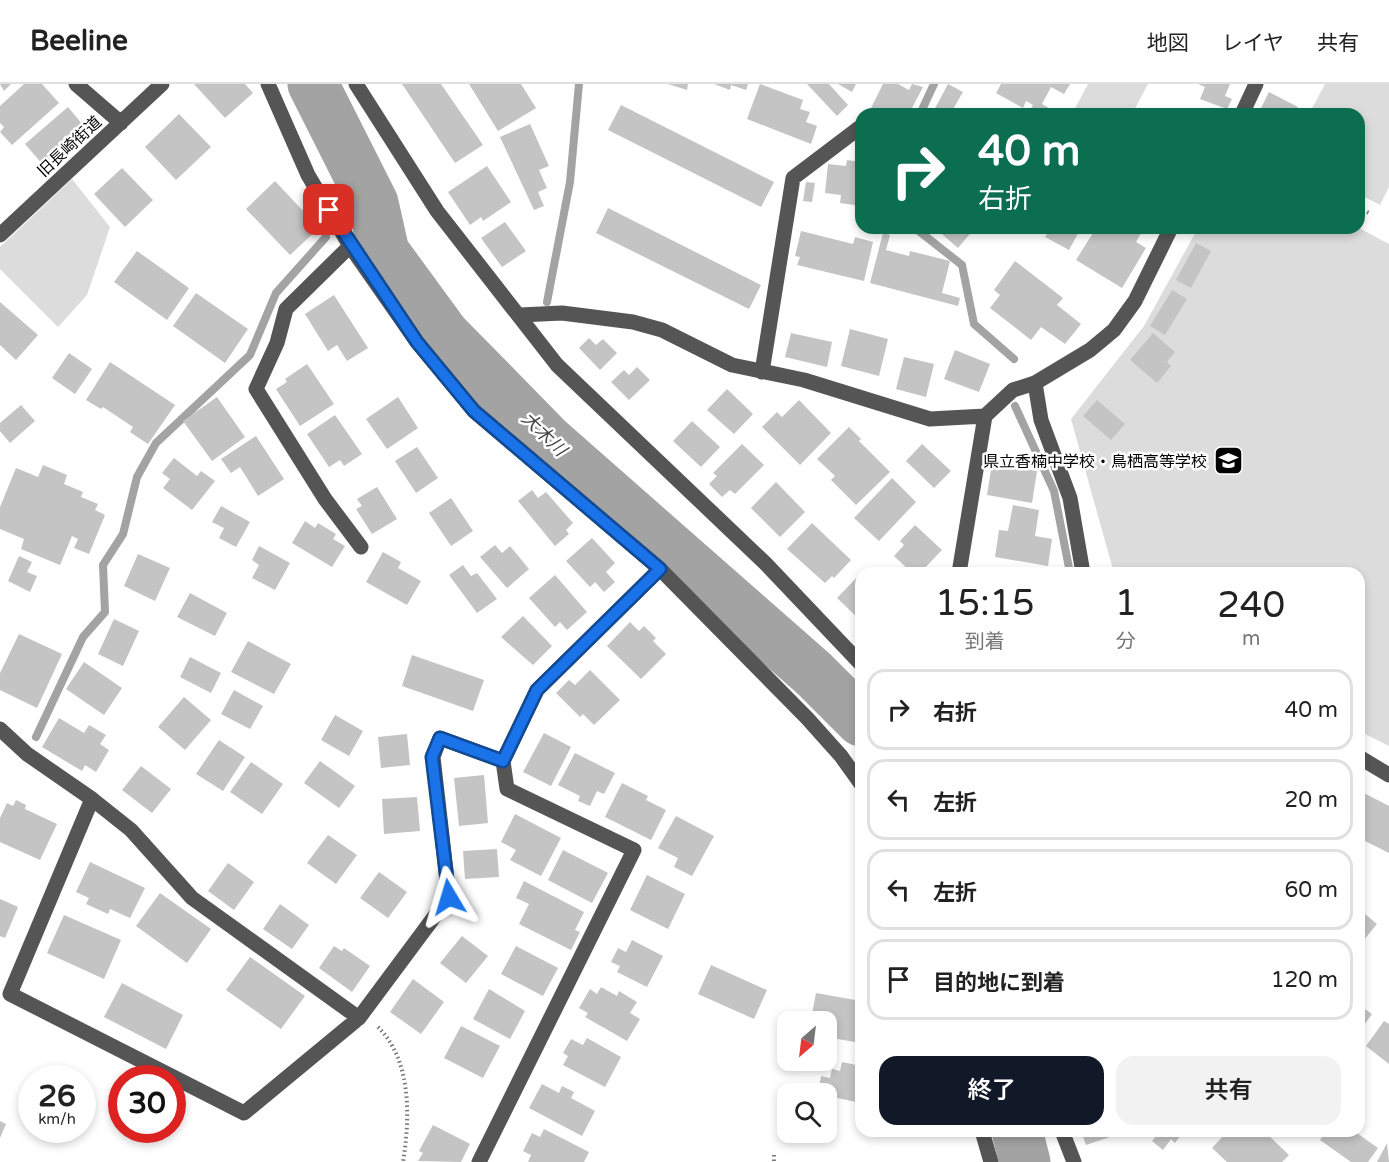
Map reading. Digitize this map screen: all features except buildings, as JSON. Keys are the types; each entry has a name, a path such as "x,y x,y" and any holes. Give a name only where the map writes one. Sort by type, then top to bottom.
{"street":[{"path":"76,84 121,123"},
{"name":"旧長崎街道","path":"0,235 162,84"},
{"path":"268,84 308,175 350,246 417,342 474,411 660,569 807,718 855,776"},
{"path":"356,84 437,211 557,365 765,563 855,658"},
{"path":"1245,108 1256,84"},
{"path":"762,372 793,178 855,131"},
{"path":"960,567 985,416 1013,390 1035,383 1090,350 1114,330 1135,301 1168,234"},
{"path":"350,246 286,309 277,343 256,389 325,499 361,547"},
{"path":"520,315 561,314 633,322 662,330 732,365 804,380 930,419 985,416"},
{"path":"1035,383 1041,420 1070,498 1082,567"},
{"path":"479,1162 634,850 507,789 503,761 537,690 660,569"},
{"path":"0,729 27,754 92,799 131,830 192,898 362,1015"},
{"path":"92,799 10,994 244,1113 362,1015 449,897 432,757 440,738 503,761"},
{"path":"1365,761 1389,775"},
{"path":"984,1137 991,1162"},
{"path":"1064,1137 1074,1162"}],"path":[{"path":"1365,211 1369,213"},
{"path":"362,1015 387,1035 401,1060 409,1129 404,1162"},
{"path":"774,1155 774,1162"}],"shaded area":[{"path":"1088,84 1148,84 1135,108 1075,108"},
{"path":"1325,84 1389,84 1389,187 1380,205 1365,197 1365,108 1312,108"},
{"path":"72,179 110,227 87,295 58,327 0,269 0,247"},
{"name":"県立香楠中学校・鳥栖高等学校","path":"1365,231 1389,244 1389,746 1365,734 1365,567 1112,567 1071,419 1144,326 1195,234 1365,234"}],"waterway":[{"name":"大木川","path":"313,84 373,203 384,252 444,334 549,441 814,674 855,715"},
{"path":"547,302 570,182 579,84"},
{"path":"923,108 934,84"},
{"path":"923,234 962,265 974,324 1014,359"},
{"path":"36,737 83,637 105,612 103,565 123,534 137,477 156,443 250,355 276,293 326,237"},
{"path":"1015,406 1054,491 1069,567"},
{"name":"大木川","path":"1019,1137 1025,1162"}],"place":[{"name":"県立香楠中学校・鳥栖高等学校","path":"1228,461"}],"route":[{"path":"329,210 350,246 417,342 474,411 660,569 537,690 503,761 440,738 432,757 449,897"}]}
